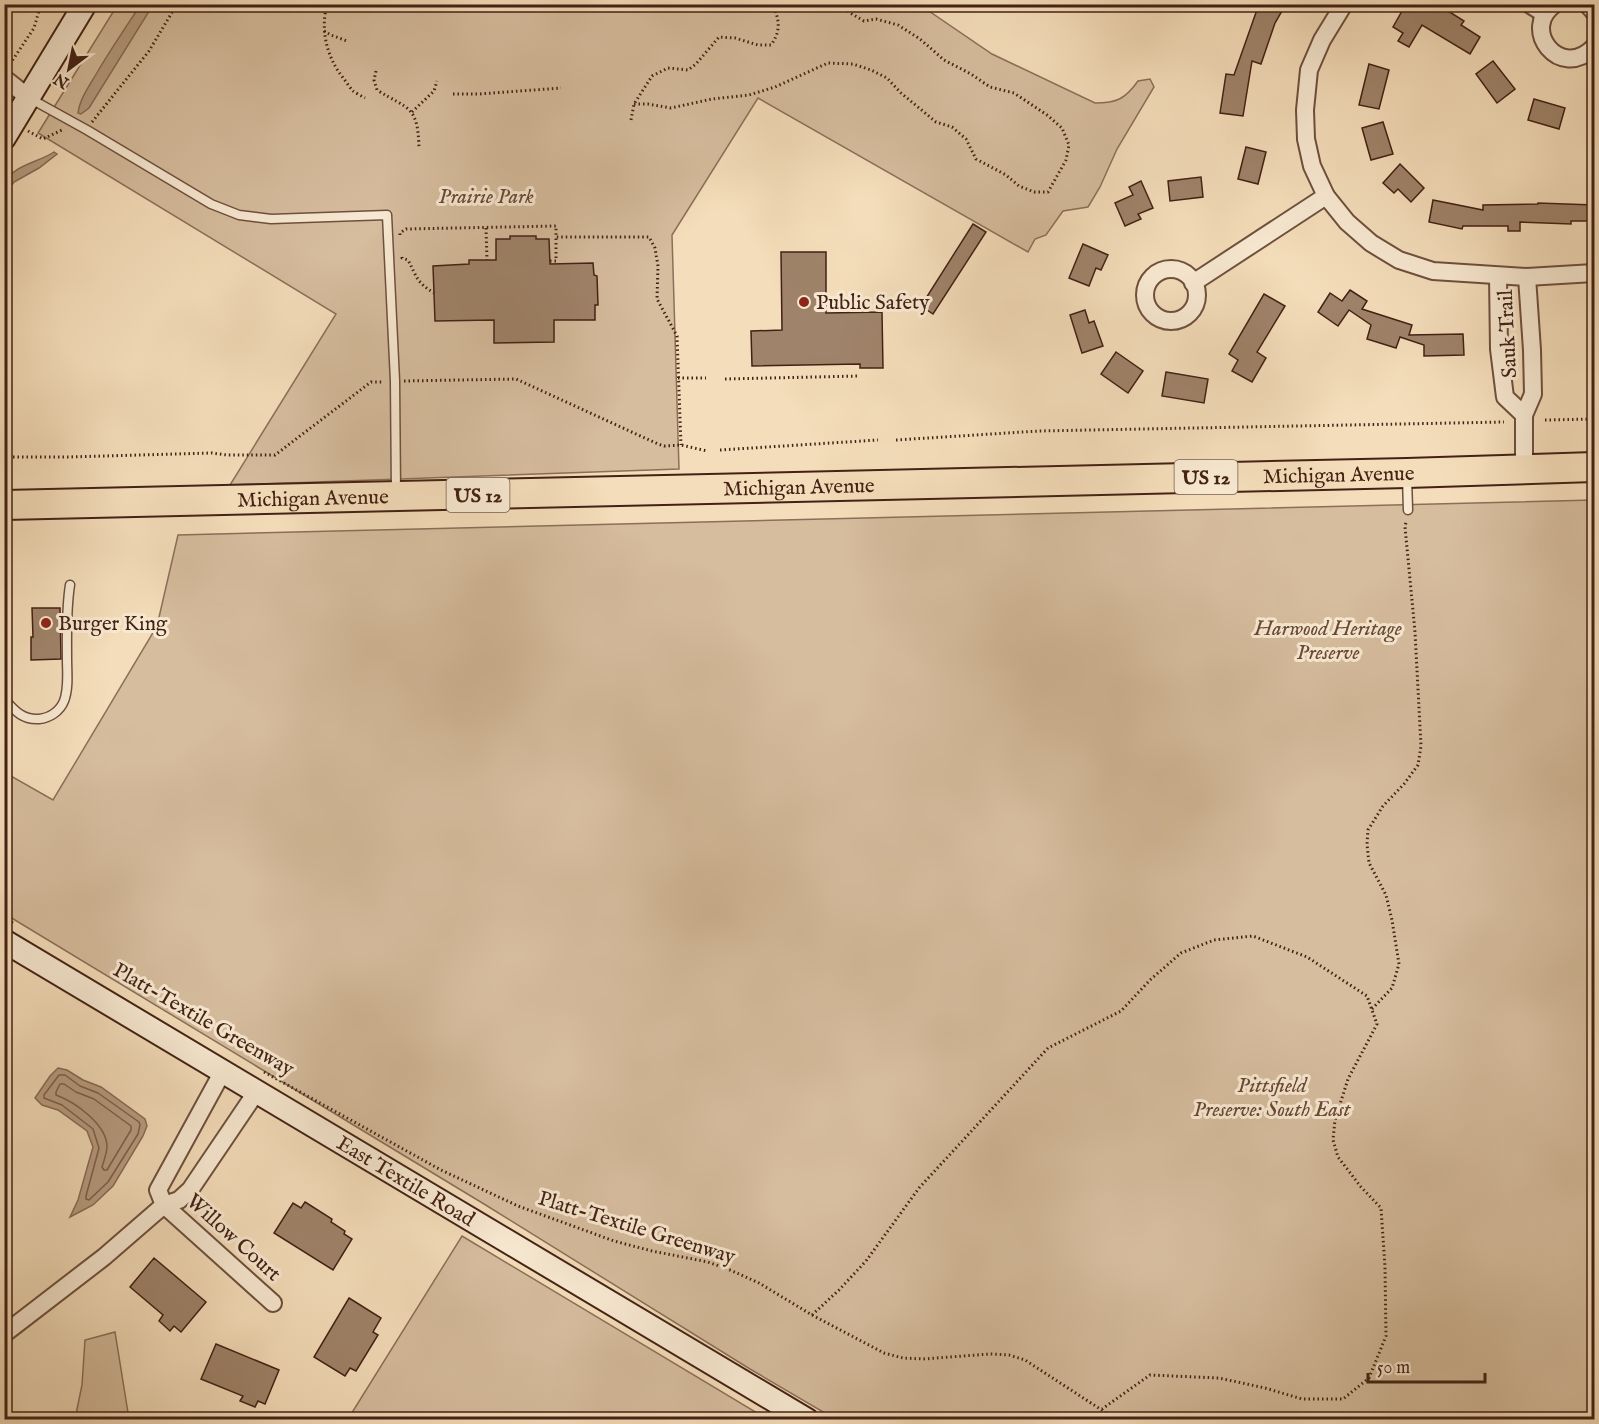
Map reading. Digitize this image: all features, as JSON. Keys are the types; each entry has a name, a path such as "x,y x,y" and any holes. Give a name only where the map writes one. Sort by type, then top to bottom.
{"highway":[{"name":"Michigan Avenue","path":"4,505 1594,467"}],"main road":[{"path":"4,138 85,4"},
{"name":"East Textile Road","path":"10,933 224,1071 807,1419"}],"street":[{"name":"Sauk Trail","path":"1344,4 1322,40 1309,70 1305,110 1306,139 1312,166 1326,196 1347,222 1371,243 1399,260 1433,271 1527,277 1533,394 1524,415 1524,468"},
{"path":"1529,4 1550,9 1542,24 1541,34 1544,43 1559,57 1578,58 1588,54 1594,47"},
{"path":"1587,4 1594,12"},
{"path":"4,78 28,97"},
{"path":"1193,283 1326,196"},
{"path":"1527,277 1594,273"},
{"name":"Sauk Trail","path":"1498,276 1499,349 1505,397 1524,415"},
{"path":"164,1205 158,1190 224,1071"},
{"path":"4,1334 104,1257 164,1205 179,1200 190,1190 257,1091"},
{"name":"Willow Court","path":"164,1205 273,1303"}],"lane":[{"path":"28,97 211,204 239,215 271,219 387,215 395,381 396,497"},
{"path":"1407,473 1408,510"},
{"path":"5,700 20,716 34,719 52,715 64,702 67,687 67,605 70,585"}],"path":[{"path":"13,61 34,28 41,4"},
{"path":"92,122 149,51 177,4"},
{"path":"327,4 324,17 327,49 352,90 365,98"},
{"path":"631,120 634,104 652,76 668,68 688,70 719,37 735,38 758,45 771,45 777,36 778,21 772,4"},
{"path":"634,104 671,108 712,99 749,95 775,87 828,63 853,64 886,78 936,122 952,127 966,139 976,159 1006,175 1019,186 1034,192 1048,192 1066,160 1069,145 1062,128 1014,93 990,87 944,60 920,39 898,25 876,19 864,21 839,4"},
{"path":"324,31 347,41"},
{"path":"376,72 374,80 377,90 412,112 418,127 419,148"},
{"path":"412,112 434,91 437,81"},
{"path":"453,94 561,88"},
{"path":"36,135 44,139 64,130"},
{"path":"400,241 400,233 406,229 556,226 556,261 550,261"},
{"path":"486,228 487,260"},
{"path":"556,237 649,237 655,248 658,266 657,299 677,336 681,445"},
{"path":"401,250 402,258 408,260 418,281 434,293"},
{"path":"725,379 859,376"},
{"path":"678,378 706,378"},
{"path":"405,381 516,379 658,444 681,445 707,451"},
{"path":"4,457 212,453 275,455 371,382 385,382"},
{"path":"1545,420 1594,419"},
{"path":"896,440 1039,431 1504,422"},
{"path":"720,450 878,440"},
{"path":"1372,1009 1392,988 1399,964 1386,895 1369,862 1368,831 1383,806 1418,765 1421,746 1415,632 1405,528 1408,510"},
{"path":"4,918 10,933"},
{"path":"812,1315 866,1261 919,1188 1048,1048 1121,1011 1150,980 1181,953 1214,940 1253,936 1307,957 1367,996 1377,1024 1348,1079 1335,1120 1333,1140 1338,1157 1381,1208 1386,1336 1369,1378 1343,1399 1302,1399 1266,1388 1219,1378 1150,1375 1102,1409"},
{"name":"Platt-Textile Greenway","path":"255,1067 441,1170 518,1206 614,1241 708,1262 730,1270 759,1282 812,1315 884,1353 903,1358 923,1359 975,1354 1009,1355 1025,1360 1117,1419"}],"green space":[{"name":"Prairie Park","path":"118,4 920,5 992,54 1095,103 1120,99 1138,81 1150,79 1154,87 1117,149 1088,207 1063,211 1046,235 1035,239 1028,252 758,98 672,235 679,469 230,485 336,314 38,133"},
{"name":"Pittsfield Preserve: South East","path":"1594,500 1594,1419 835,1419 5,914 4,772 53,800 157,626 178,535"},
{"path":"462,1236 767,1419 348,1419"},
{"path":"115,1332 129,1419 75,1419 82,1385 85,1340"}],"water":[{"path":"141,4 153,5 89,108 81,114 78,113 89,86"},
{"path":"54,152 57,154 39,168 14,182 5,194 5,185 13,172"},
{"path":"58,1068 67,1070 101,1087 145,1119 147,1126 113,1186 93,1205 70,1217 78,1200 93,1147 87,1131 58,1110 42,1105 35,1098"}],"building":[{"path":"1259,4 1286,4 1275,23 1261,64 1252,61 1243,116 1220,113 1226,74 1234,75"},
{"path":"1406,4 1437,4 1464,21 1461,25 1480,37 1470,54 1422,25 1409,47 1398,41 1403,33 1393,27"},
{"path":"1493,61 1515,89 1497,103 1476,74"},
{"path":"1369,64 1389,70 1379,109 1359,105"},
{"path":"1534,99 1565,108 1559,129 1528,120"},
{"path":"1383,122 1393,154 1371,160 1362,128"},
{"path":"1246,147 1266,152 1258,184 1238,179"},
{"path":"1400,164 1424,188 1411,202 1398,189 1394,193 1383,183"},
{"path":"1201,177 1203,197 1170,201 1168,181"},
{"path":"1141,181 1153,208 1138,214 1141,219 1125,226 1115,203 1133,195 1129,187"},
{"path":"1433,200 1483,210 1483,205 1538,203 1594,205 1594,221 1571,221 1571,224 1520,222 1520,231 1508,231 1508,226 1463,226 1462,229 1429,222"},
{"path":"973,224 986,232 933,314 921,306"},
{"path":"510,236 536,236 536,239 549,239 550,264 593,263 594,275 597,276 598,305 595,305 595,320 554,320 554,342 494,343 494,320 435,321 433,266 469,264 469,260 496,260 496,239 510,239"},
{"path":"1083,244 1108,255 1101,270 1096,268 1089,286 1069,278"},
{"name":"Public Safety","path":"781,252 826,252 826,313 882,312 883,368 860,368 860,364 752,366 751,331 782,330"},
{"path":"1350,290 1367,301 1362,309 1412,325 1409,335 1463,334 1464,355 1424,356 1424,345 1400,337 1396,348 1367,339 1371,325 1349,310 1338,326 1318,312 1330,293 1342,301"},
{"path":"1264,294 1285,306 1257,352 1266,358 1252,382 1232,371 1238,360 1229,354"},
{"path":"1085,310 1089,323 1094,321 1103,346 1082,353 1070,315"},
{"path":"1116,352 1143,371 1128,393 1101,374"},
{"path":"1166,372 1208,379 1204,403 1162,396"},
{"name":"Burger King","path":"32,608 60,608 61,659 31,660"},
{"path":"305,1202 332,1219 331,1222 345,1231 344,1234 352,1239 333,1270 274,1233 293,1203 301,1208"},
{"path":"154,1258 206,1302 181,1332 174,1326 170,1331 159,1321 163,1315 130,1287"},
{"path":"349,1298 381,1318 373,1332 378,1335 356,1371 350,1368 345,1376 314,1357"},
{"path":"216,1344 279,1370 265,1404 258,1401 255,1407 240,1401 243,1396 201,1379"}],"place":[{"name":"Public Safety","path":"804,302"},
{"name":"Burger King","path":"46,623"}],"park label":[{"name":"Harwood Heritage Preserve","path":"1328,640"}]}
